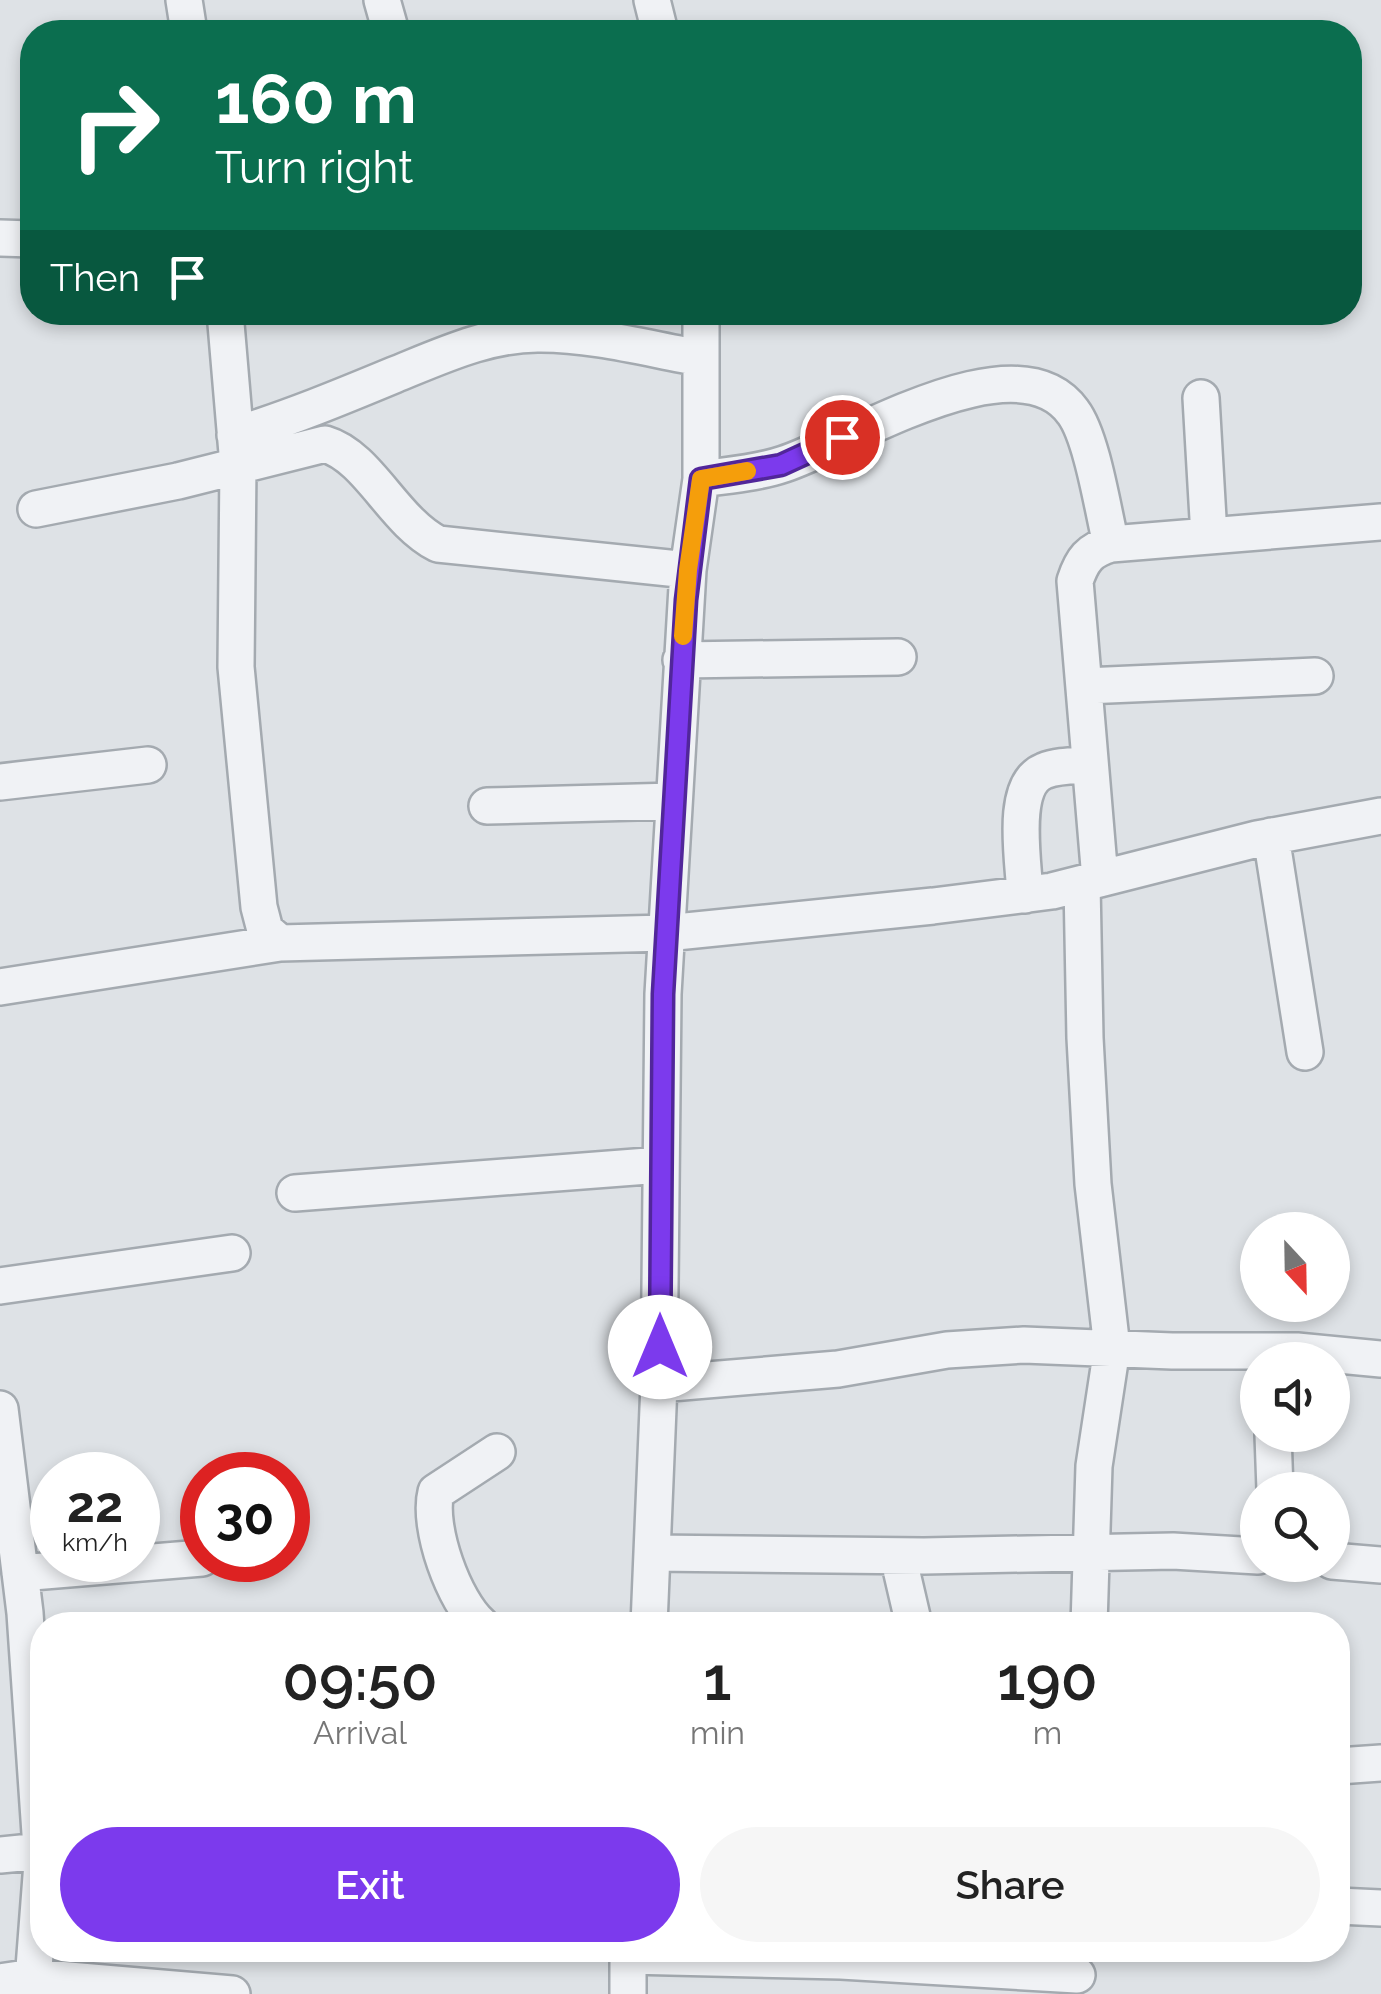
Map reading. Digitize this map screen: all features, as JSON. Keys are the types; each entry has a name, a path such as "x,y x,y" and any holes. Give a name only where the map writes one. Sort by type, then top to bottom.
{"street":[{"path":"226,325 236,450 236,667 242,746 259,907 265,930 280,944"},
{"path":"650,1612 660,1384 666,934 688,570 701,479 701,325"},
{"path":"36,509 178,481 282,420 464,347 506,337 570,336 701,358"},
{"path":"701,479 781,465 890,415 963,393 998,385 1033,386 1050,392 1075,414 1111,544"},
{"path":"1201,398 1209,536"},
{"path":"236,450 325,444 342,449 403,519 421,536 438,544 688,570"},
{"path":"1089,1612 1094,1466 1112,1348 1092,1166 1085,1038 1091,881 1090,766 1075,581 1081,563 1094,549 1111,544 1381,522"},
{"path":"682,660 898,657"},
{"path":"1085,686 1316,676"},
{"path":"0,782 148,765"},
{"path":"1026,895 1022,804 1025,788 1033,776 1046,769 1090,766"},
{"path":"487,806 674,801"},
{"path":"0,986 280,944 666,934 1026,895 1271,836 1381,816"},
{"path":"1271,836 1305,1052"},
{"path":"295,1193 661,1165"},
{"path":"0,1286 232,1253"},
{"path":"660,1384 838,1369 984,1346 1240,1354"},
{"path":"1350,1358 1381,1359"},
{"path":"0,1414 20,1574 13,1647 30,1775"},
{"path":"471,1612 437,1540 432,1504 436,1492 497,1452"},
{"path":"652,1553 898,1556 1173,1551 1240,1555"},
{"path":"898,1556 911,1612"},
{"path":"20,1574 180,1560"},
{"path":"1350,1562 1381,1565"},
{"path":"1350,1765 1381,1762"},
{"path":"0,1855 30,1851"},
{"path":"1350,1907 1381,1908"},
{"path":"30,1924 22,1984 232,1994"},
{"path":"628,1962 628,1994"},
{"path":"1002,1962 1077,1973"}],"slow traffic":[{"path":"683,636 701,479 747,471"}],"route":[{"path":"660,1347 663,994 688,570 701,479 781,465 842,437"}]}
